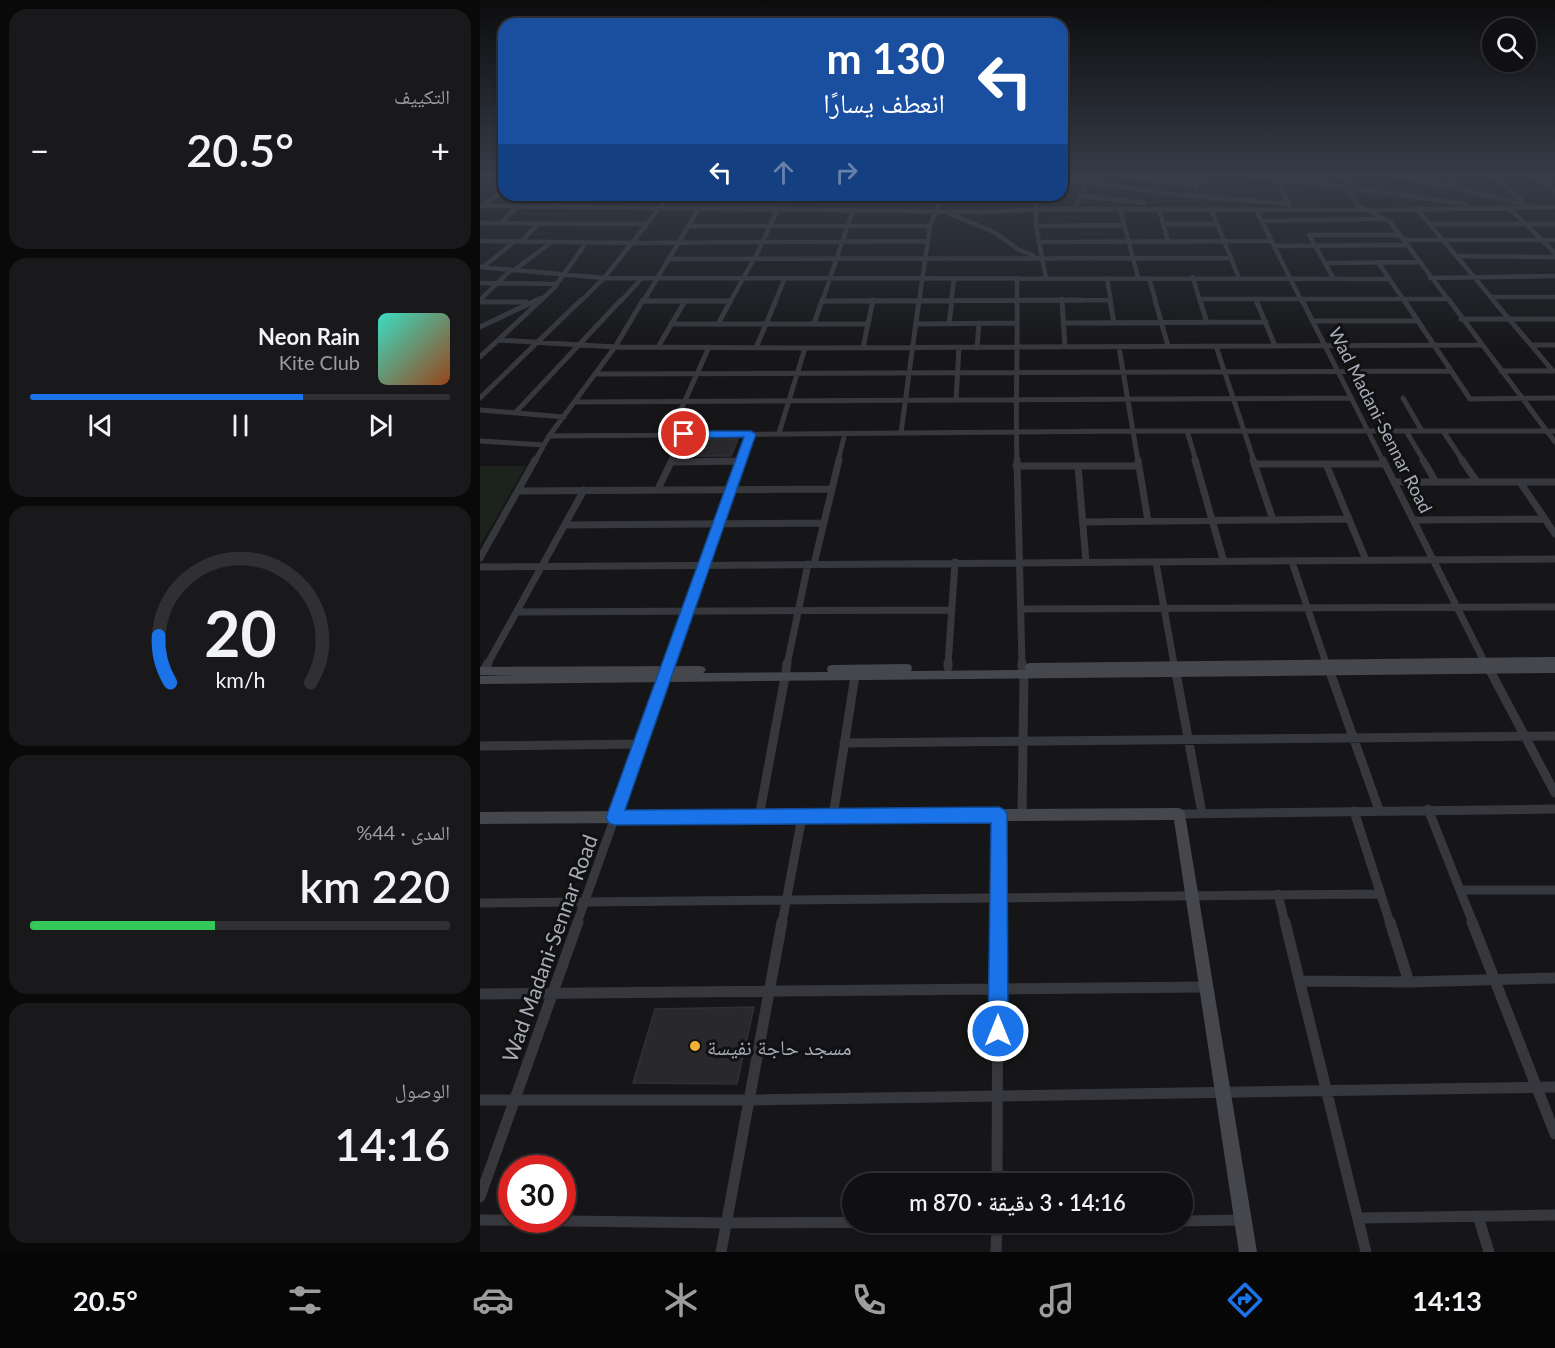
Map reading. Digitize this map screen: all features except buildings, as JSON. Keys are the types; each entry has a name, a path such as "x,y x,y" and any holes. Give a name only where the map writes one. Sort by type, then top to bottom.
{"street":[{"path":"521,242 529,233"},
{"path":"480,398 604,278 639,233"},
{"path":"480,558 549,436 615,347 685,233"},
{"path":"718,324 767,233"},
{"path":"814,324 846,233"},
{"path":"901,433 929,233"},
{"path":"996,233 1019,250 1042,258"},
{"path":"1037,233 1046,278"},
{"path":"1126,233 1138,277"},
{"path":"1166,233 1168,241"},
{"path":"1221,233 1239,278"},
{"name":"Wad Madani-Sennar Road","path":"1268,233 1487,666 1555,794"},
{"path":"1437,233 1554,371"},
{"path":"1535,233 1555,255"},
{"path":"1334,279 1309,235 1399,234 1445,299 1555,442"},
{"path":"1038,242 1224,241 1315,246 1443,240 1555,240"},
{"path":"480,241 679,243 927,241"},
{"path":"481,267 514,242"},
{"path":"480,301 512,270 552,242"},
{"path":"480,357 557,284 586,243"},
{"path":"1456,256 1555,255"},
{"path":"669,259 1231,258"},
{"path":"1378,262 1470,399 1555,398"},
{"path":"1324,263 1419,262"},
{"path":"481,267 604,278 1389,279"},
{"path":"1430,278 1555,276"},
{"path":"1193,277 1207,322"},
{"path":"516,412 642,278"},
{"path":"1017,278 1018,372 1015,400 1023,671 1022,815"},
{"path":"1107,278 1114,323"},
{"path":"1149,278 1168,346"},
{"path":"949,324 954,279"},
{"path":"756,348 784,280"},
{"path":"480,283 557,284"},
{"path":"480,325 545,296"},
{"path":"1490,297 1555,297"},
{"path":"1062,299 1065,347"},
{"path":"1199,299 1445,299"},
{"path":"1256,299 1275,346"},
{"path":"863,348 873,300"},
{"path":"822,301 1110,300"},
{"path":"480,301 529,302"},
{"path":"643,301 731,301"},
{"path":"658,347 685,301"},
{"path":"1461,319 1555,319"},
{"path":"1312,321 1416,321"},
{"path":"1063,323 1266,322"},
{"path":"977,348 979,323"},
{"path":"916,324 1017,323"},
{"path":"671,324 867,324"},
{"path":"499,340 615,347 756,348 1481,345"},
{"path":"1531,345 1555,345"},
{"path":"1216,346 1274,520"},
{"path":"670,434 709,347"},
{"path":"1119,347 1148,521"},
{"path":"779,433 805,348"},
{"path":"956,400 959,348"},
{"path":"596,375 1451,371"},
{"path":"1501,371 1554,371"},
{"path":"575,402 1351,398"},
{"path":"1403,398 1422,431"},
{"path":"480,410 564,417"},
{"path":"549,436 1133,431 1555,431"},
{"path":"1187,431 1224,562"},
{"path":"1406,431 1436,482"},
{"path":"1443,431 1477,482"},
{"path":"759,817 798,610 824,524 845,433"},
{"path":"658,489 684,434"},
{"name":"Wad Madani-Sennar Road","path":"480,1197 751,434"},
{"path":"480,441 544,445"},
{"path":"671,462 741,461"},
{"path":"1255,464 1385,464"},
{"path":"1326,464 1366,560"},
{"path":"1016,466 1138,466"},
{"path":"1078,466 1086,562"},
{"path":"1394,482 1555,482"},
{"path":"1520,482 1555,534"},
{"path":"518,491 832,489"},
{"path":"481,674 584,490"},
{"path":"1083,522 1348,519"},
{"path":"1414,520 1544,519"},
{"path":"565,525 824,524"},
{"path":"480,567 1555,559"},
{"path":"948,667 955,562"},
{"path":"1156,562 1202,813"},
{"path":"1292,562 1379,810"},
{"path":"1021,609 1555,607"},
{"path":"517,612 952,610"},
{"path":"1487,666 1555,661"},
{"path":"785,673 855,676 1175,669 1487,666 1555,669"},
{"path":"481,674 785,673 948,667 1023,671"},
{"path":"833,816 855,676"},
{"path":"844,743 1555,736"},
{"path":"480,746 640,744"},
{"path":"1428,809 1555,1134"},
{"path":"480,818 1179,814 1555,809"},
{"path":"1354,811 1409,982"},
{"path":"1179,814 1248,1252"},
{"path":"997,1173 999,815"},
{"path":"721,1252 802,817"},
{"path":"1461,890 1555,890"},
{"path":"1278,894 1366,1252"},
{"path":"480,903 1381,894"},
{"path":"1300,981 1409,982 1555,978"},
{"path":"480,994 1206,987"},
{"path":"480,1100 749,1100 1555,1087"},
{"path":"1359,1218 1555,1215"},
{"path":"1478,1216 1489,1252"},
{"path":"480,1220 842,1223"},
{"path":"1193,1221 1243,1221"},
{"path":"996,1252 997,1233"}],"shaded area":[{"path":"480,466 526,466 480,546"}],"place":[{"name":"مسجد حاجة نفيسة","path":"695,1046"}],"route":[{"path":"684,434 751,434 614,818 999,815 998,1031"}]}
